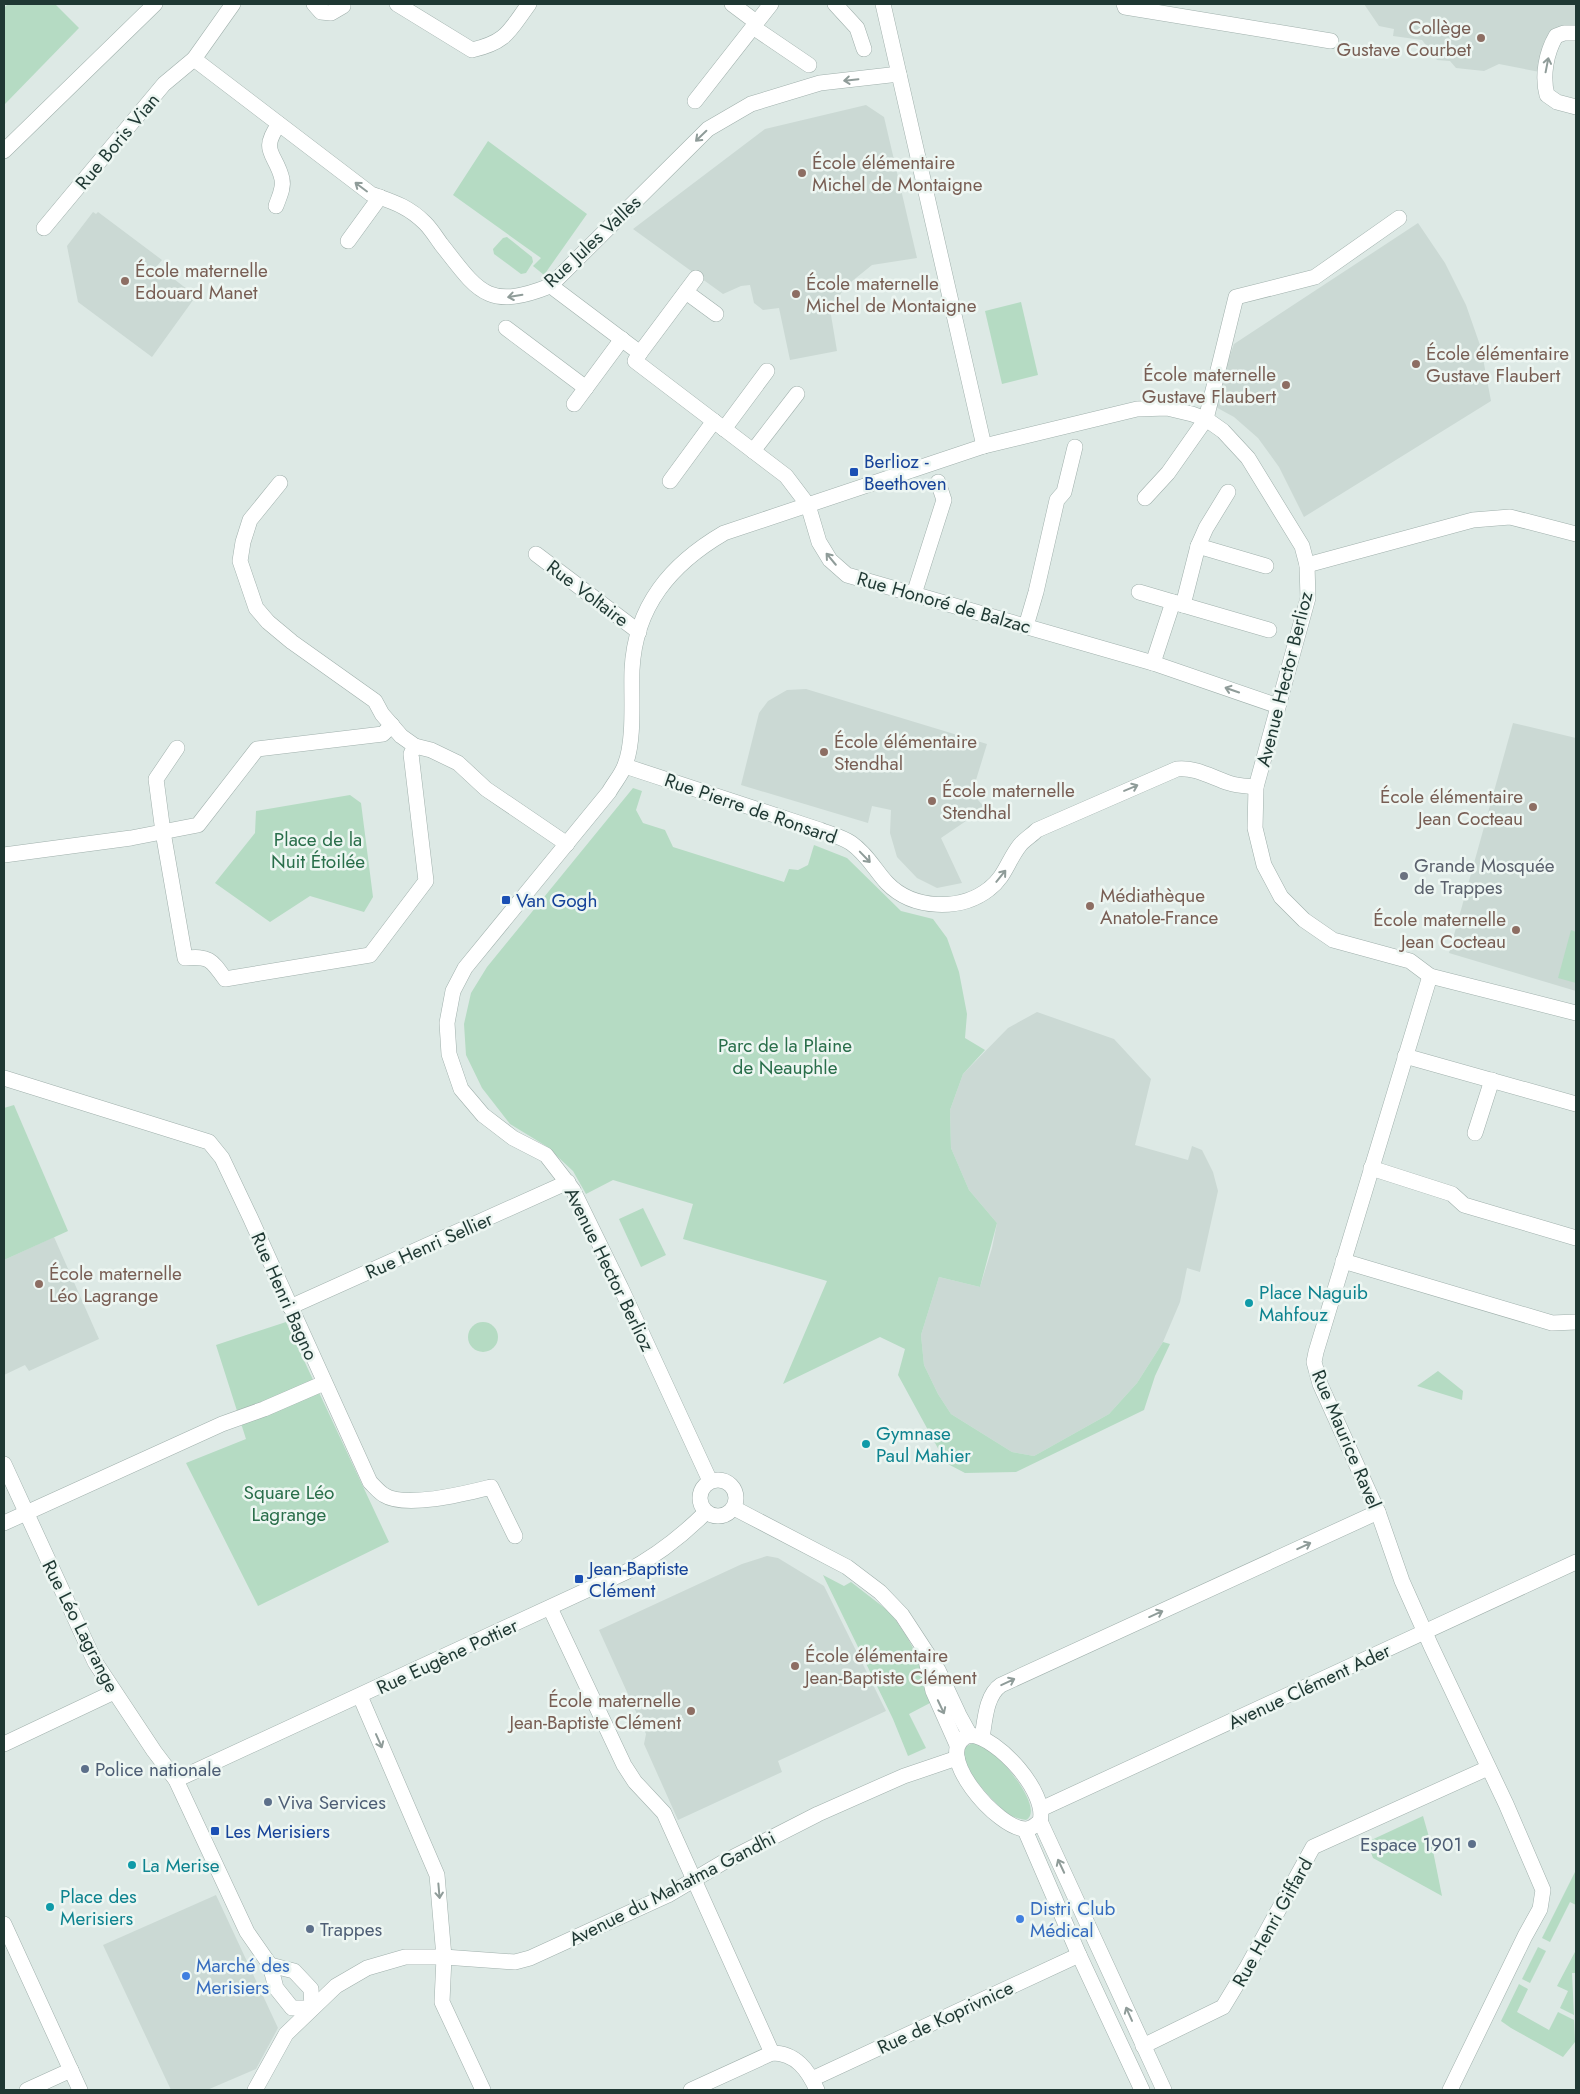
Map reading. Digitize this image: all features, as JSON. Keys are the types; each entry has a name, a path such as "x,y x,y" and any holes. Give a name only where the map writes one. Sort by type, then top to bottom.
{"street":[{"path":"4,151 155,4"},
{"path":"194,58 233,4"},
{"path":"314,4 321,12 332,13 345,4"},
{"path":"397,4 472,50 491,46 505,37 529,4"},
{"path":"732,4 809,66"},
{"path":"695,100 771,4"},
{"path":"835,4 857,28 864,49"},
{"path":"883,4 984,446"},
{"path":"1124,4 1125,7 1331,41"},
{"path":"1576,34 1564,33 1556,36 1550,46 1544,83 1547,95 1557,102 1576,107"},
{"name":"Rue Jules Vallès","path":"194,58 372,194 404,205 426,223 473,285 488,294 507,298 529,294 550,286 626,208 708,129 715,125 752,104 820,83 900,74"},
{"name":"Rue Boris Vian","path":"44,228 164,84 194,58"},
{"path":"276,121 270,136 270,153 282,179 282,189 276,206"},
{"path":"348,241 380,197"},
{"path":"1145,498 1168,473 1206,420 1236,297 1315,278 1399,218"},
{"path":"696,278 635,361 786,476 808,505"},
{"path":"555,290 640,353"},
{"path":"686,292 716,314"},
{"path":"506,328 586,388"},
{"path":"574,404 622,340"},
{"path":"670,481 767,371"},
{"path":"753,451 797,394"},
{"name":"Avenue Hector Berlioz","path":"710,1481 582,1206 568,1182 546,1155 513,1138 483,1115 461,1089 449,1054 446,1024 453,991 465,968 609,792 625,766 630,745 632,666 644,615 663,582 675,568 703,545 724,533 984,446 1137,409 1167,408 1192,414 1206,420 1223,431 1248,458 1302,546 1307,565 1308,598 1256,788 1254,828 1264,865 1281,897 1304,920 1333,940 1410,961 1430,976 1576,1013"},
{"path":"1026,626 1036,592 1057,500 1064,492 1075,447"},
{"path":"914,594 944,500 938,482"},
{"path":"280,483 250,520 243,542 240,561 256,608 268,622 292,642 375,701 382,714 401,736 415,746 430,750 458,763 486,789 567,844"},
{"path":"1153,663 1178,604 1198,546 1206,528 1228,492"},
{"name":"Rue Honoré de Balzac","path":"808,505 819,542 830,560 847,575 1153,663 1278,706"},
{"path":"1307,565 1473,520 1510,517 1576,534"},
{"path":"1198,546 1266,566"},
{"name":"Rue Voltaire","path":"536,554 639,632"},
{"path":"1139,592 1269,630"},
{"path":"4,856 198,825 257,749 384,734 392,725"},
{"path":"177,748 156,779 163,832 185,958 202,956 214,963 225,978 370,955 426,881 412,754 415,746"},
{"name":"Rue Pierre de Ronsard","path":"625,766 820,830 850,843 862,852 888,884 902,894 935,905 957,903 978,897 991,888 1002,876 1020,845 1037,830 1177,769 1191,768 1201,774 1232,784 1256,788"},
{"name":"Rue Maurice Ravel","path":"1430,976 1316,1352 1315,1367 1320,1384 1378,1512 1402,1581 1543,1890 1540,1909 1450,2090"},
{"path":"1405,1056 1576,1104"},
{"name":"Rue Henri Bagno","path":"4,1078 209,1142 222,1158 370,1482 386,1496 403,1500 448,1497 491,1487 515,1536"},
{"path":"1475,1133 1492,1080"},
{"path":"1371,1168 1452,1194 1464,1205 1576,1238"},
{"name":"Rue Henri Sellier","path":"290,1307 568,1182"},
{"path":"1343,1261 1552,1323 1576,1321"},
{"path":"4,1523 222,1424 264,1409 324,1383"},
{"name":"Rue Léo Lagrange","path":"4,1464 95,1662 154,1751 176,1780 248,1932 270,1965 276,1988 292,2008 312,2008"},
{"path":"722,1480 732,1486 736,1497 734,1508 729,1513 717,1516 706,1512 700,1501 700,1495 705,1484 710,1481 722,1480"},
{"path":"734,1508 847,1567 886,1598 902,1615 922,1644 938,1670 959,1715 976,1736 1000,1750 1017,1766 1030,1784 1040,1815 1164,2090"},
{"name":"Rue Eugène Pottier","path":"176,1780 550,1608 646,1561 686,1532 706,1512"},
{"path":"976,1736 985,1718 993,1690 1001,1685 1378,1512"},
{"name":"Avenue Clément Ader","path":"1025,1830 1034,1828 1040,1815 1576,1562"},
{"path":"550,1608 624,1765 635,1782 664,1813 772,2053"},
{"path":"922,1644 933,1691 957,1751 964,1777 982,1802 999,1816 1025,1830 1079,1955 1142,2090"},
{"path":"4,1744 114,1692"},
{"path":"360,1696 438,1876 444,1957 442,2002 482,2090"},
{"name":"Avenue du Mahatma Gandhi","path":"255,2090 286,2034 336,1986 367,1968 405,1957 444,1957 506,1962 521,1961 668,1895 722,1863 818,1814 957,1751 963,1737 976,1736"},
{"name":"Rue Henri Giffard","path":"1143,2046 1223,2007 1313,1847 1488,1768"},
{"path":"4,1924 80,2090"},
{"name":"Rue de Koprivnice","path":"814,2085 1079,1955"},
{"path":"270,1965 294,1971 311,1989 312,2008"},
{"path":"691,2090 772,2053 787,2055 797,2060 806,2068 814,2085"},
{"path":"27,2090 71,2070"}],"shaded area":[{"name":"Collège Gustave Courbet","path":"1364,4 1576,4 1576,33 1564,33 1545,73 1499,64 1484,71 1456,68 1450,61 1437,60 1422,40 1393,36 1394,29 1379,26"},
{"name":"École élémentaire Michel de Montaigne","path":"866,105 884,117 917,258 872,265 846,286 830,309 837,351 790,360 779,308 763,310 754,303 750,285 741,286 723,294 633,229 765,129"},
{"name":"École maternelle Edouard Manet","path":"93,212 96,214 98,212 162,260 157,266 196,296 152,357 78,302 67,246"},
{"name":"École élémentaire Gustave Flaubert","path":"1418,223 1445,263 1466,305 1481,348 1491,401 1304,517 1279,467 1258,438 1234,417 1212,405 1234,344"},
{"path":"806,689 987,744 972,793 985,808 941,838 962,883 937,888 917,878 897,857 890,833 891,810 872,806 868,823 741,785 759,713 768,701 787,690"},
{"path":"1513,723 1576,738 1576,991 1449,953"},
{"path":"1037,1012 1114,1039 1151,1079 1135,1145 1188,1160 1192,1146 1202,1150 1213,1172 1218,1191 1200,1272 1187,1268 1180,1302 1163,1342 1137,1383 1109,1414 1034,1456 1012,1452 951,1414 938,1394 924,1365 921,1335 939,1277 980,1287 992,1248 997,1223 969,1190 951,1148 950,1110 963,1074 1008,1028"},
{"name":"École maternelle Léo Lagrange","path":"54,1237 99,1339 29,1371 25,1365 4,1375 4,1260"},
{"path":"767,1556 778,1558 824,1586 886,1711 778,1761 782,1772 678,1820 644,1744 646,1734 599,1630 742,1564"},
{"name":"Marché des Merisiers","path":"216,1895 278,2028 256,2069 207,2090 171,2090 103,1945"}],"green space":[{"path":"8,4 55,4 79,28 4,105 4,8"},
{"path":"488,141 587,214 544,275 533,266 541,258 453,195"},
{"path":"507,237 532,257 533,262 526,273 521,274 494,254 493,249 503,238"},
{"path":"1021,302 1038,375 1002,384 985,311"},
{"name":"Parc de la Plaine de Neauphle","path":"633,788 642,791 636,810 643,823 665,830 673,847 784,882 789,869 798,870 808,865 814,845 847,858 901,911 933,919 947,938 959,972 967,1014 965,1038 985,1050 963,1074 950,1110 951,1148 969,1190 997,1223 980,1287 939,1277 921,1335 924,1365 938,1394 951,1414 1012,1452 1034,1456 1109,1414 1137,1383 1163,1342 1170,1344 1155,1376 1144,1410 1016,1472 965,1473 946,1463 898,1375 905,1349 880,1337 783,1384 827,1281 683,1239 693,1204 613,1180 586,1194 573,1171 546,1146 510,1124 482,1088 466,1055 464,1024 471,993 487,967"},
{"name":"Place de la Nuit Étoilée","path":"350,795 361,803 373,897 364,912 310,896 270,922 215,883 255,833 256,811"},
{"path":"1571,930 1576,932 1576,983 1558,978"},
{"path":"14,1105 68,1231 4,1260 4,1108"},
{"path":"643,1208 666,1255 641,1267 619,1219"},
{"name":"Square Léo Lagrange","path":"286,1322 389,1542 258,1606 186,1463 246,1439 216,1345"},
{"path":"483,1322 493,1327 498,1337 493,1347 483,1352 473,1347 468,1337 473,1327"},
{"path":"1438,1371 1463,1391 1462,1400 1417,1386"},
{"path":"823,1575 844,1586 851,1582 891,1613 907,1637 924,1668 930,1703 909,1714 926,1748 908,1756 893,1719"},
{"path":"974,1743 984,1746 992,1752 1018,1782 1026,1794 1030,1805 1031,1814 1026,1820 1016,1818 1007,1813 974,1778 964,1756 965,1748"},
{"path":"1423,1816 1433,1851 1442,1896 1373,1858 1367,1842"},
{"path":"1576,1870 1576,1905 1570,1902 1550,1942 1542,1938"},
{"path":"1538,1947 1546,1951 1530,1983 1522,1979"},
{"path":"1576,1950 1576,1973 1572,1973 1574,2015 1560,2008 1568,1991 1557,1986"},
{"path":"1519,1984 1528,1989 1517,2012 1549,2030 1558,2012 1574,2020 1575,2042 1563,2057 1501,2021"}],"place":[{"name":"Collège Gustave Courbet","path":"1481,38"},
{"name":"École élémentaire Michel de Montaigne","path":"802,173"},
{"name":"École maternelle Edouard Manet","path":"125,281"},
{"name":"École maternelle Michel de Montaigne","path":"796,294"},
{"name":"École élémentaire Gustave Flaubert","path":"1416,364"},
{"name":"École maternelle Gustave Flaubert","path":"1286,385"},
{"name":"Berlioz - Beethoven","path":"854,472"},
{"name":"École élémentaire Stendhal","path":"824,752"},
{"name":"École maternelle Stendhal","path":"932,801"},
{"name":"École élémentaire Jean Cocteau","path":"1533,807"},
{"name":"Grande Mosquée de Trappes","path":"1404,876"},
{"name":"Van Gogh","path":"506,900"},
{"name":"Médiathèque Anatole-France","path":"1090,906"},
{"name":"École maternelle Jean Cocteau","path":"1516,930"},
{"name":"École maternelle Léo Lagrange","path":"39,1284"},
{"name":"Place Naguib Mahfouz","path":"1249,1303"},
{"name":"Gymnase Paul Mahier","path":"866,1444"},
{"name":"Jean-Baptiste Clément","path":"579,1579"},
{"name":"École élémentaire Jean-Baptiste Clément","path":"795,1666"},
{"name":"École maternelle Jean-Baptiste Clément","path":"691,1711"},
{"name":"Police nationale","path":"85,1769"},
{"name":"Viva Services","path":"268,1802"},
{"name":"Les Merisiers","path":"215,1831"},
{"name":"Espace 1901","path":"1472,1844"},
{"name":"La Merise","path":"132,1865"},
{"name":"Place des Merisiers","path":"50,1907"},
{"name":"Distri Club Médical","path":"1020,1919"},
{"name":"Trappes","path":"310,1929"},
{"name":"Marché des Merisiers","path":"186,1976"}]}
